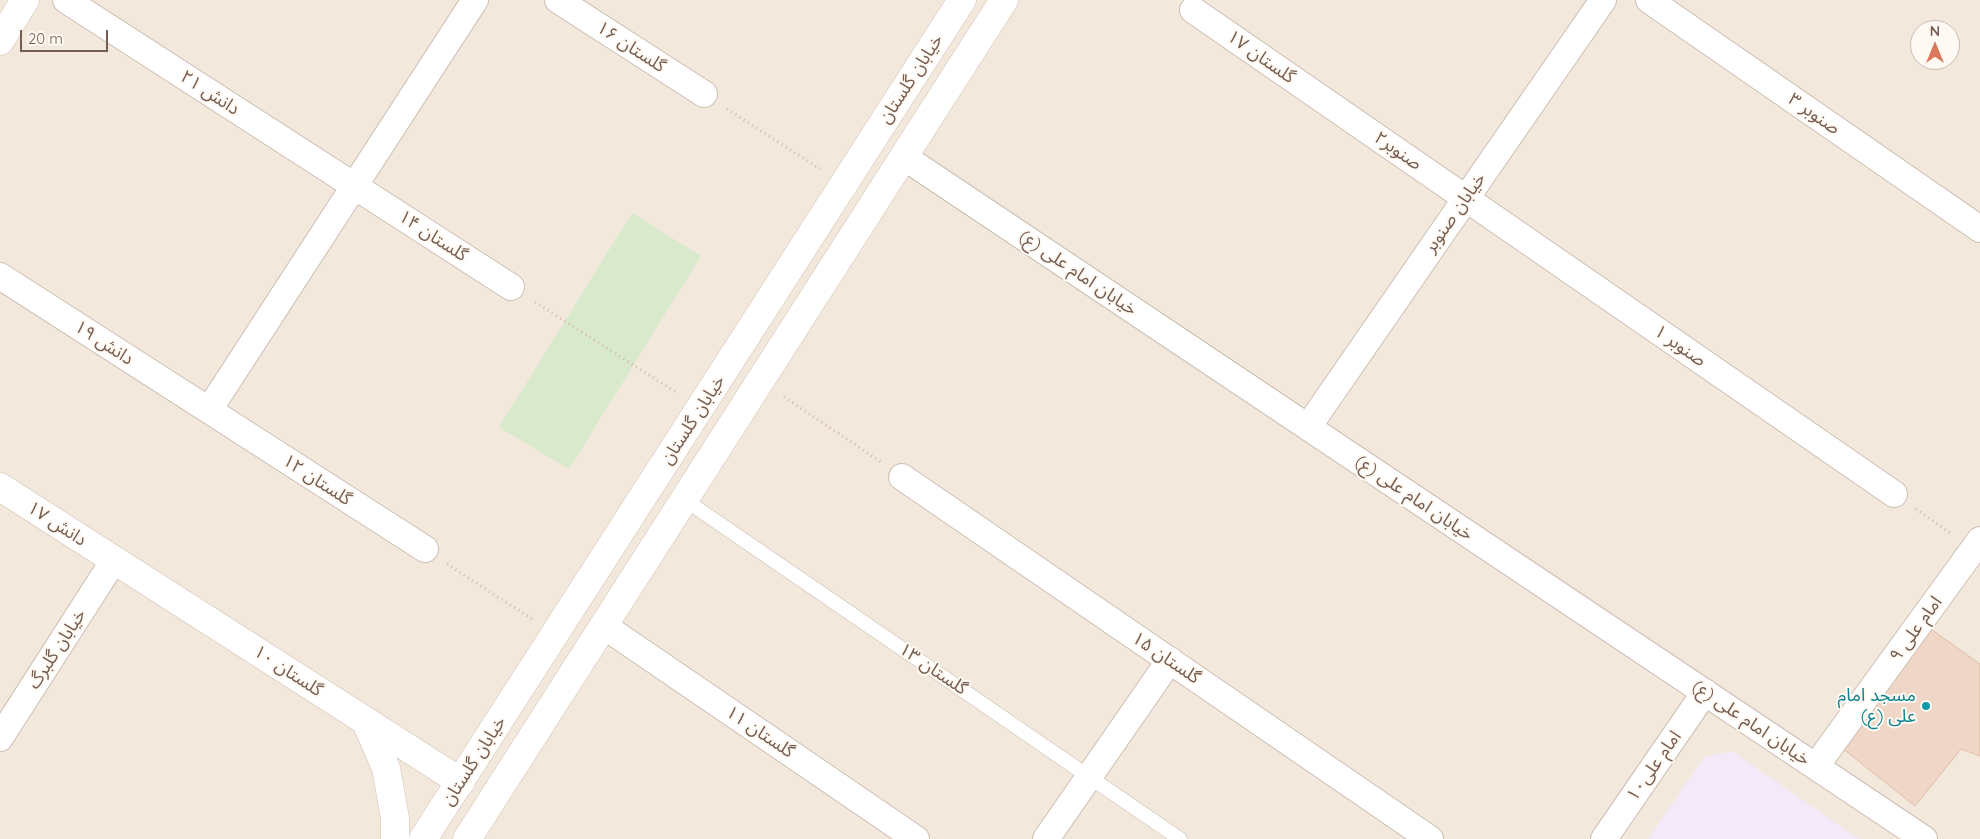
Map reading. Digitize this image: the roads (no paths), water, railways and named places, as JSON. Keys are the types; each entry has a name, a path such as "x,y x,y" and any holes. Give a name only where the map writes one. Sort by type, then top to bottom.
{"street":[{"path":"0,41 26,0"},
{"name":"دانش ۲۱","path":"66,0 354,186"},
{"path":"209,410 476,0"},
{"name":"گلستان ۱۶","path":"558,0 704,94"},
{"name":"خیابان گلستان","path":"423,839 962,0"},
{"name":"خیابان گلستان","path":"468,839 1004,0"},
{"name":"خیابان صنوبر","path":"1308,427 1603,0"},
{"name":"صنوبر ۳","path":"1649,0 1980,229"},
{"name":"گلستان ۱۷","path":"1193,10 1329,104"},
{"name":"صنوبر۲","path":"1329,104 1466,198"},
{"name":"خیابان امام علی (ع)","path":"904,157 1924,839"},
{"name":"گلستان ۱۴","path":"354,186 512,287"},
{"name":"صنوبر ۱","path":"1466,198 1894,494"},
{"name":"دانش ۱۹","path":"0,276 209,410"},
{"name":"گلستان ۱۲","path":"209,410 425,549"},
{"name":"گلستان ۱۵","path":"902,477 1430,839"},
{"name":"دانش ۱۷","path":"0,487 114,560"},
{"name":"امام علی ۹","path":"1816,766 1977,544"},
{"name":"گلستان ۱۰","path":"114,560 461,782"},
{"name":"خیابان گلبرگ","path":"0,738 114,560"},
{"name":"گلستان ۱۱","path":"604,626 916,839"},
{"path":"1046,839 1170,660"},
{"name":"امام علی۱۰","path":"1604,839 1705,692"},
{"path":"366,722 386,768 395,818 395,839"}],"lane":[{"name":"گلستان ۱۳","path":"685,500 1180,839"}],"place":[{"name":"مسجد امام علی (ع)","path":"1926,706"}]}
